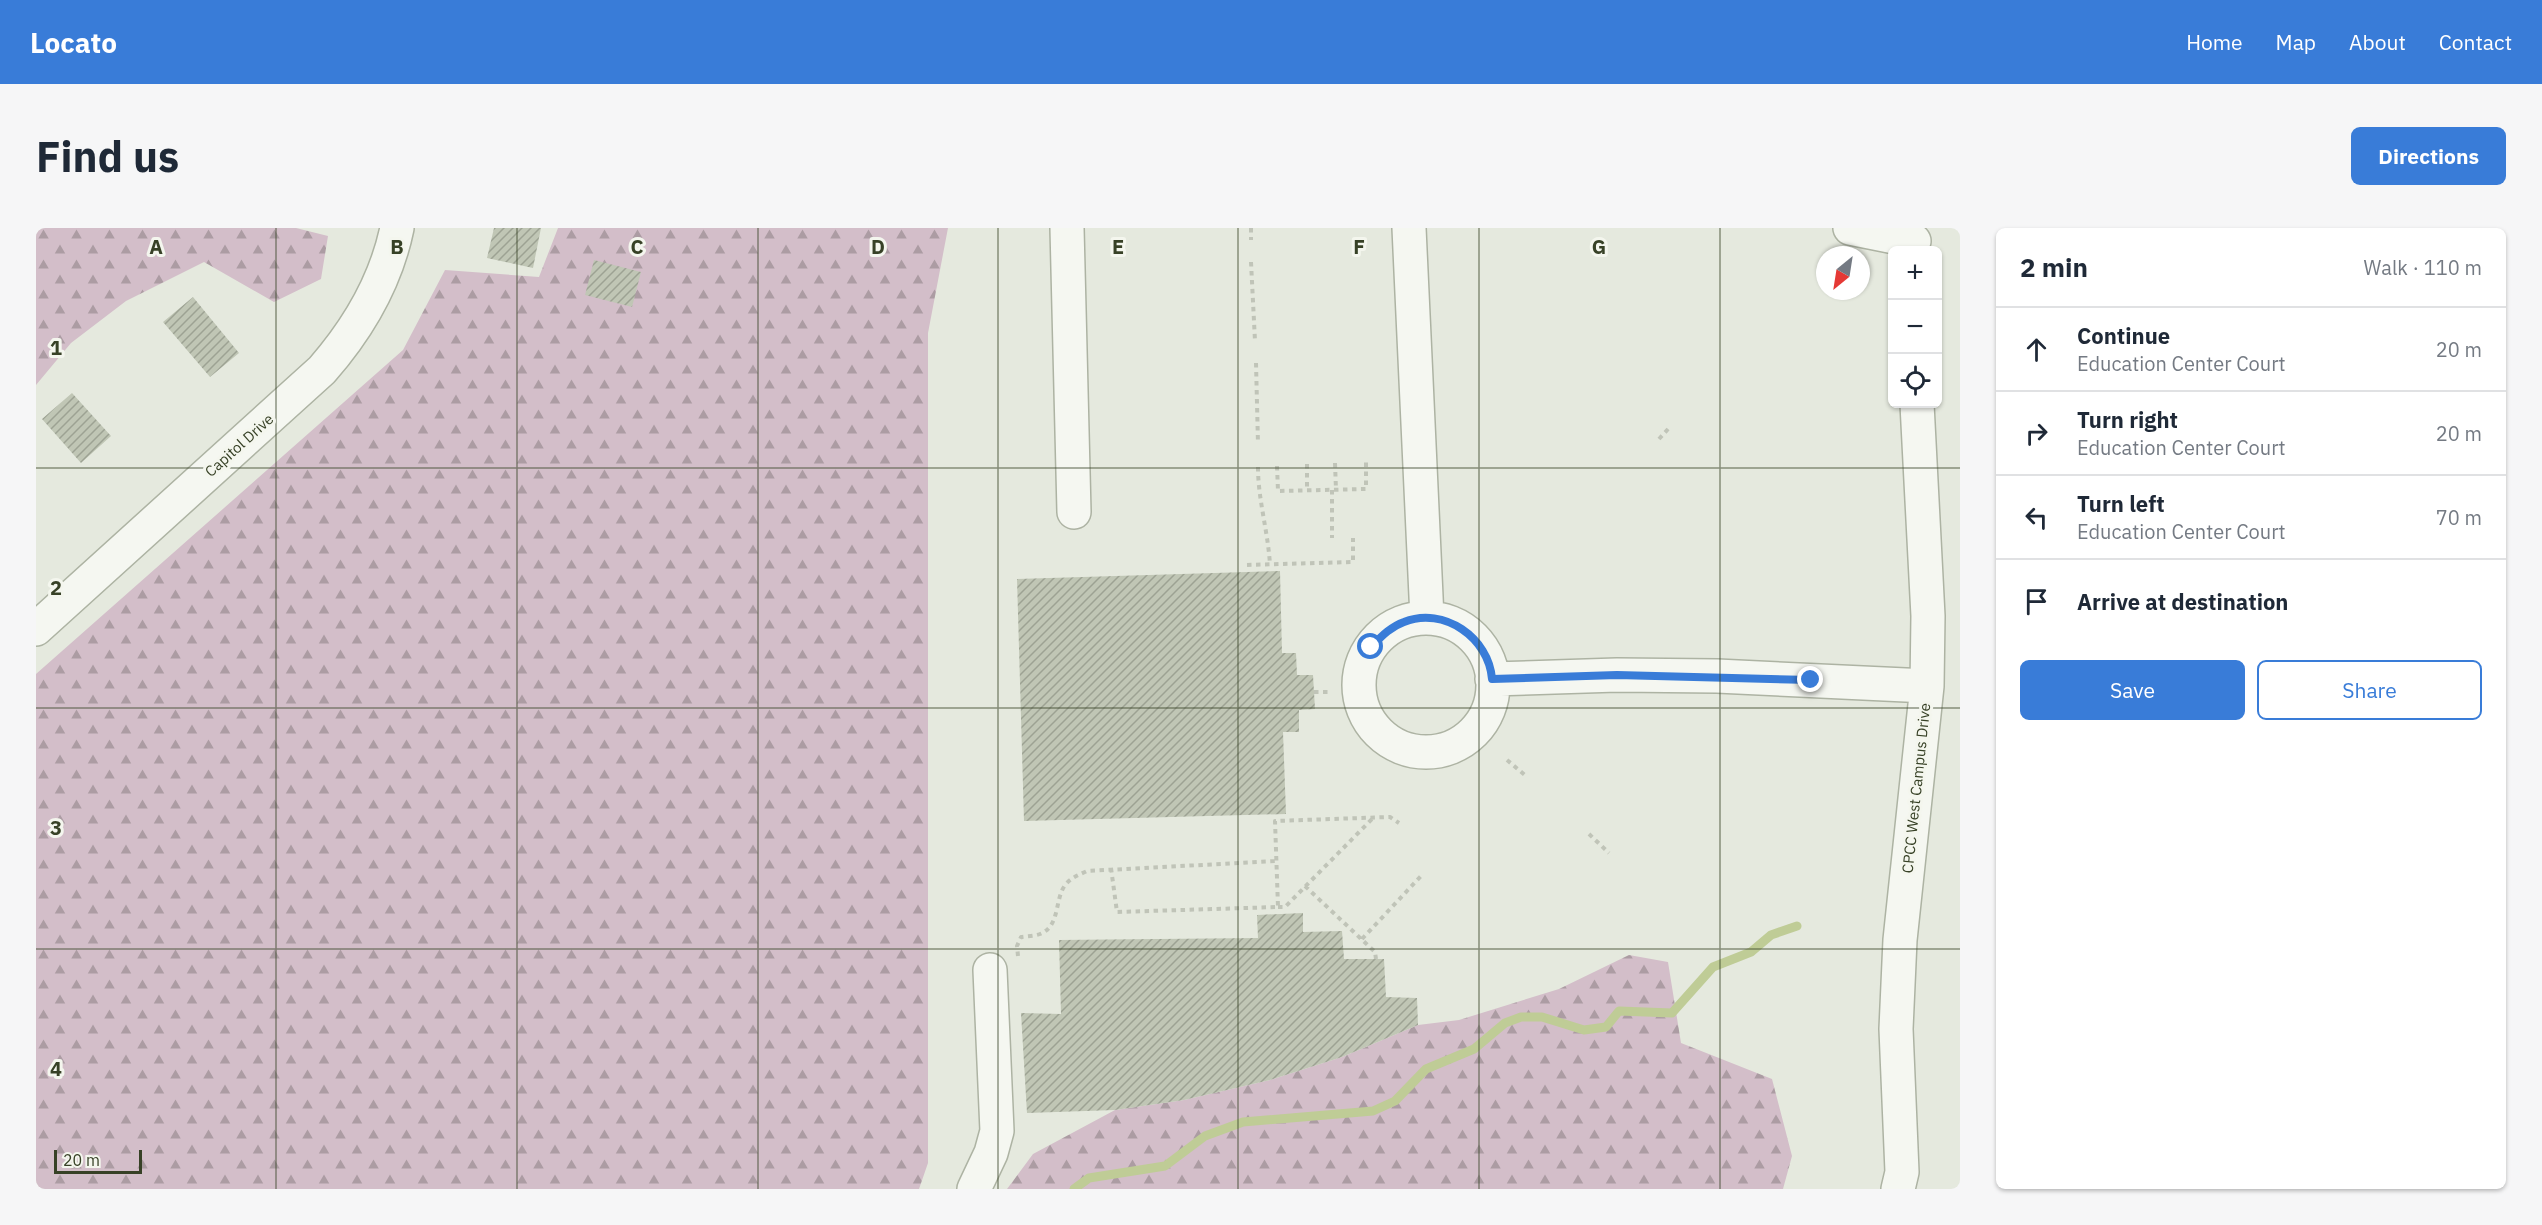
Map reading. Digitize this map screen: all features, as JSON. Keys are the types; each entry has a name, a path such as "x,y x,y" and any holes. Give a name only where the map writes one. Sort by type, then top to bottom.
{"street":[{"name":"Capitol Drive","path":"36,629 322,370 354,329 381,279 396,228"},
{"path":"1066,228 1074,512"},
{"path":"1408,228 1427,618"},
{"path":"1850,228 1914,240"},
{"name":"CPCC West Campus Drive","path":"1902,1184 1896,1029 1900,940 1927,686 1928,616 1917,408"},
{"path":"1427,618 1449,622 1468,632 1483,649 1492,669 1494,691 1488,712 1476,730 1459,744 1437,751 1415,751 1394,744 1376,730 1364,711 1360,690 1361,667 1371,647 1386,631 1405,621 1427,618"},
{"path":"1492,679 1617,675 1717,676 1927,686"},
{"path":"974,1189 991,1152 997,1131 990,970"}],"path":[{"path":"1251,228 1251,240"},
{"path":"1251,262 1255,341"},
{"path":"1256,363 1258,444"},
{"path":"1659,439 1669,428"},
{"path":"1277,466 1278,491 1366,489 1366,462"},
{"path":"1332,538 1335,463"},
{"path":"1307,464 1307,491"},
{"path":"1258,467 1258,490 1269,541 1270,565"},
{"path":"1247,565 1353,562 1353,538"},
{"path":"1314,692 1328,692"},
{"path":"1507,760 1526,776"},
{"path":"1111,868 1117,912 1285,907 1373,817"},
{"path":"1278,907 1275,821 1390,817 1400,823"},
{"path":"1589,834 1609,853"},
{"path":"1018,953 1017,946 1021,937 1042,933 1051,926 1058,898 1065,885 1074,877 1087,871 1277,861"},
{"path":"1362,939 1421,876"},
{"path":"1305,886 1375,952 1376,958"}],"green space":[{"path":"36,228 296,228 328,236 321,279 274,302 204,262 126,301 71,343 36,385"},
{"path":"558,228 948,228 928,333 928,1163 919,1189 36,1189 36,674 403,350 445,270 539,277"},
{"path":"1629,955 1668,962 1681,1043 1772,1079 1792,1156 1783,1189 1007,1189 1033,1154 1115,1110 1184,1100 1270,1080 1342,1057 1418,1025 1459,1020 1559,989"}],"building":[{"path":"494,228 541,228 533,268 487,258"},
{"path":"594,260 641,272 632,307 585,295"},
{"path":"193,297 239,353 210,377 163,322"},
{"path":"72,393 111,436 81,463 42,419"},
{"path":"1280,571 1282,653 1296,653 1297,675 1313,675 1315,709 1299,710 1299,732 1283,732 1286,814 1024,821 1017,579"},
{"path":"1303,913 1303,932 1342,931 1344,959 1384,959 1386,997 1417,998 1418,1025 1342,1057 1270,1080 1184,1100 1115,1110 1027,1113 1021,1013 1061,1014 1059,940 1258,938 1257,915"}],"waterway":[{"path":"1074,1189 1089,1178 1165,1166 1205,1136 1243,1122 1373,1111 1395,1101 1426,1069 1474,1049 1505,1023 1521,1017 1542,1017 1584,1030 1606,1027 1619,1011 1672,1013 1713,967 1751,952 1771,935 1797,926"}],"route":[{"path":"1371,647 1386,631 1405,621 1427,618 1449,622 1468,632 1483,649 1492,669 1492,679 1617,675 1811,680"}]}
